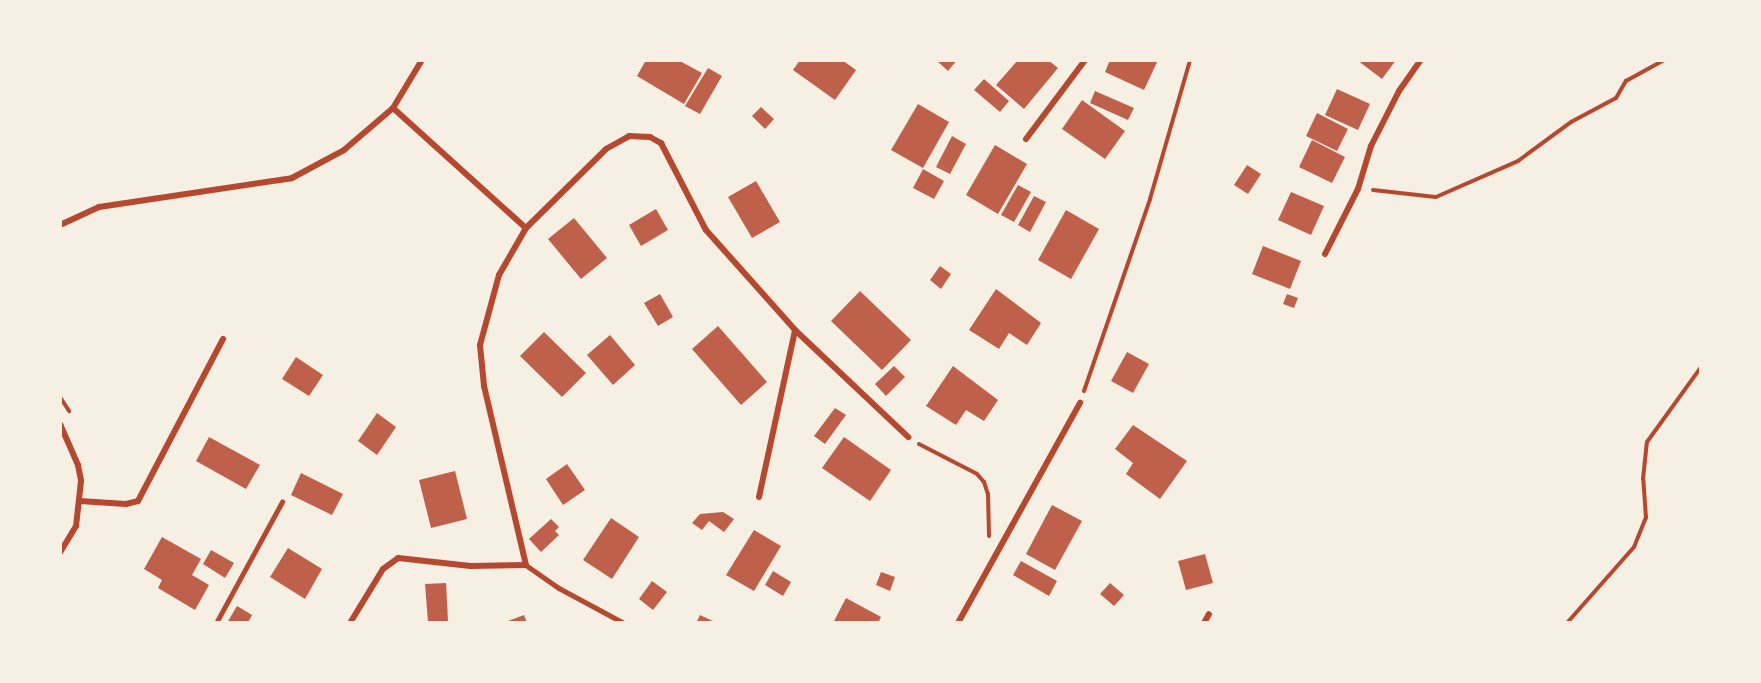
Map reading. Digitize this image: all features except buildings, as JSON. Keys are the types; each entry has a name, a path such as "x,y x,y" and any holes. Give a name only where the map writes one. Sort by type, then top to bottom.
{"street":[{"path":"60,225 99,207 292,178 344,150 393,108 422,60"},
{"path":"1026,139 1085,60"},
{"path":"1325,254 1358,189 1371,146 1399,91 1421,60"},
{"path":"393,108 526,228"},
{"path":"350,623 383,569 398,558 471,566 526,565 484,386 480,345 499,275 526,228 606,148 629,136 651,137 661,143 706,230 795,330 908,437"},
{"path":"759,497 795,330"},
{"path":"80,501 126,504 138,501 222,339"},
{"path":"958,623 1080,403"},
{"path":"60,424 78,465 80,501 76,526 60,553"},
{"path":"1204,623 1209,614"}],"lane":[{"path":"216,623 282,502"},
{"path":"526,565 559,588 624,623"}],"path":[{"path":"1080,403 1150,199 1190,60"},
{"path":"1358,189 1436,198 1518,161 1571,122 1616,98 1626,81 1664,60"},
{"path":"1567,623 1634,547 1646,518 1643,479 1647,442 1701,367"},
{"path":"908,437 977,474 984,482 988,494 988,539"}]}
